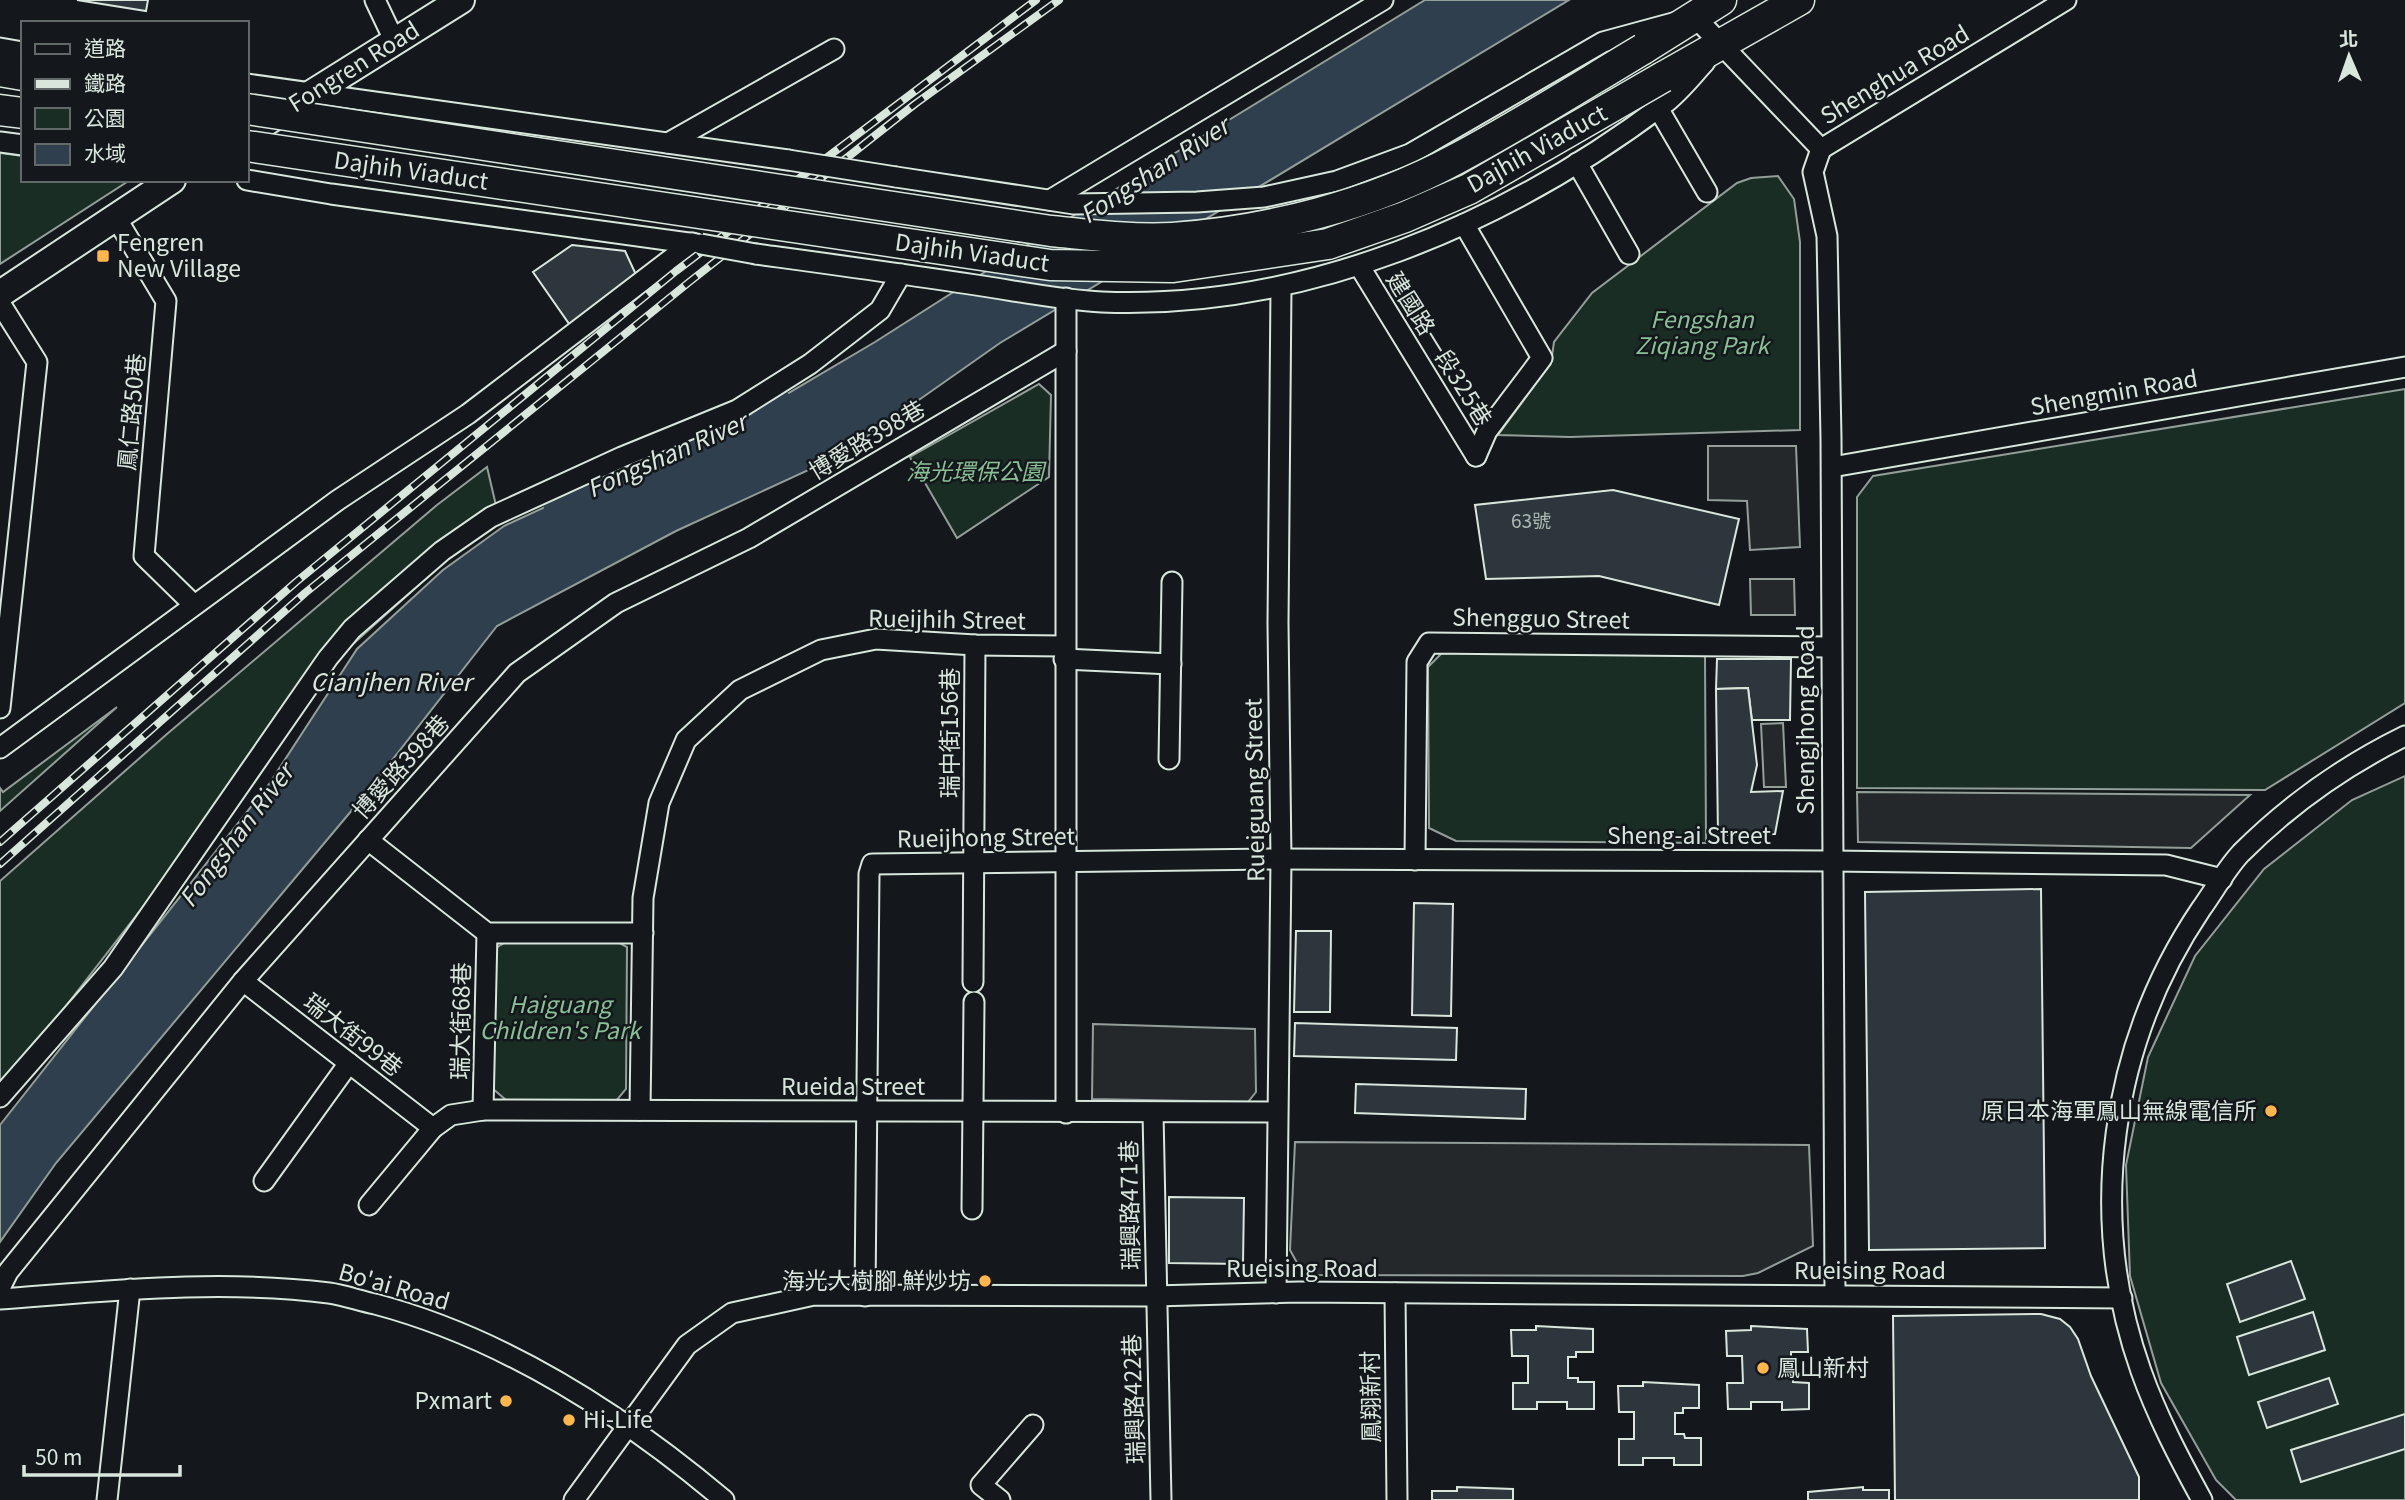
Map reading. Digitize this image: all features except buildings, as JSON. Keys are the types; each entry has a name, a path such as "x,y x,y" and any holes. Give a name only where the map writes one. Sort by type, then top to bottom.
{"main road":[{"name":"Dajhih Viaduct","path":"248,109 1039,229 1112,237 1171,238 1224,232 1321,212 1393,188 1455,160 1721,0"},
{"name":"Dajhih Viaduct","path":"248,146 1050,265 1173,267 1328,244 1405,217 1469,189 1799,0"},
{"path":"0,71 21,75"},
{"path":"0,110 21,114"}],"street":[{"path":"375,0 394,42"},
{"name":"Fongren Road","path":"248,133 461,0"},
{"path":"1050,200 1383,0"},
{"name":"Shenghua Road","path":"1821,149 2066,0"},
{"path":"248,85 788,160 1074,204 1197,202 1264,197 1337,181 1410,154 1603,42 1695,17 1821,149"},
{"path":"248,180 1059,297 1102,302 1213,297 1281,287 1360,267 1464,224 1577,163 1658,108 1723,44"},
{"path":"0,48 21,52"},
{"path":"668,143 834,49"},
{"path":"1658,108 1707,192"},
{"path":"0,142 21,145"},
{"name":"Shengjhong Road","path":"1821,149 1813,172 1827,236 1832,467 1830,647 1835,1294"},
{"path":"1577,163 1629,254"},
{"path":"0,294 169,182"},
{"name":"鳳仁路50巷","path":"115,216 166,302 144,556 194,605"},
{"name":"建國路一段325巷","path":"1360,267 1476,456 1487,431 1542,358 1464,224"},
{"path":"0,748 338,500 468,414 696,244"},
{"path":"0,1097 113,968 328,658 352,629 442,551 491,517 737,410 810,364 880,310 901,274"},
{"name":"Rueiguang Street","path":"1276,1293 1281,859 1278,622 1281,287"},
{"path":"1059,297 1066,351 1066,1112"},
{"path":"0,303 37,362 0,708"},
{"name":"博愛路398巷","path":"0,1288 8,1272 243,981 517,673 616,603 748,538 1066,351"},
{"name":"Shengmin Road","path":"1832,467 2405,367"},
{"path":"1170,759 1172,582"},
{"name":"Rueijhih Street","path":"640,1110 643,898 659,803 686,740 740,690 821,650 876,639 975,645 1171,664"},
{"name":"Shengguo Street","path":"1415,860 1417,662 1429,643 1830,647"},
{"name":"瑞中街156巷","path":"972,1209 975,645"},
{"path":"2202,1500 2172,1447 2140,1370 2122,1298 2115,1256 2112,1188 2113,1139 2123,1085 2145,1017 2166,967 2239,855 2341,771 2405,736"},
{"path":"369,840 487,933 643,933"},
{"name":"Sheng-ai Street","path":"1281,859 2166,865 2222,879"},
{"name":"Rueijhong Street","path":"865,1296 869,874 872,864 1281,859"},
{"name":"瑞大街68巷","path":"483,1110 487,933"},
{"name":"瑞大街99巷","path":"243,981 433,1128"},
{"path":"264,1181 349,1063"},
{"name":"Rueida Street","path":"433,1128 451,1115 483,1110 1277,1112"},
{"name":"瑞興路471巷","path":"1153,1113 1155,1296"},
{"path":"369,1205 433,1128"},
{"name":"Bo'ai Road","path":"0,1299 130,1289 245,1286 331,1293 415,1315 488,1344 629,1426 724,1500"},
{"path":"107,1500 130,1289"},
{"name":"鳳翔新村","path":"1395,1293 1397,1500"},
{"name":"Rueising Road","path":"573,1500 687,1345 732,1313 814,1295 1835,1294 2122,1298"},
{"name":"瑞興路422巷","path":"1155,1296 1161,1500"},
{"path":"1000,1500 981,1485 1033,1425"}],"green space":[{"path":"0,153 21,156 21,182 127,182 0,264"},
{"name":"Fengshan Ziqiang Park","path":"1778,176 1794,199 1800,242 1800,430 1570,437 1498,435 1551,363 1554,342 1592,293 1737,183 1751,178"},
{"name":"海光環保公園","path":"1039,384 1051,395 1049,477 957,538 910,457"},
{"path":"2405,389 2405,703 2265,790 1857,788 1857,497 1873,476"},
{"path":"487,467 498,514 333,662 0,1091 0,881 167,734 437,505"},
{"path":"1442,653 1705,655 1706,843 1456,841 1429,828 1428,667"},
{"path":"117,707 0,811 0,788 3,792"},
{"name":"原日本海軍鳳山無線電信所","path":"2405,776 2405,1500 2236,1500 2216,1480 2161,1383 2130,1276 2126,1165 2148,1057 2195,956 2264,869 2352,800"},
{"name":"Haiguang Children's Park","path":"612,939 627,947 626,1089 616,1101 506,1100 492,1088 496,948 509,940"}],"shaded area":[{"path":"1708,446 1796,446 1800,547 1750,550 1747,501 1708,500"},
{"path":"1750,579 1794,579 1795,615 1751,615"},
{"path":"1783,723 1786,787 1764,787 1761,724"},
{"path":"1857,792 2250,795 2191,848 1858,842"},
{"path":"1093,1024 1255,1029 1256,1092 1248,1102 1092,1099"},
{"path":"1295,1142 1809,1145 1813,1246 1758,1273 1743,1276 1315,1275 1301,1270 1290,1250"}],"water":[{"name":"Cianjhen River","path":"1425,0 1569,0 1000,343 839,456 676,531 497,626 368,791 56,1163 0,1242 0,1125 269,784 357,649 443,570 504,526 597,483 682,456 875,342 1090,205"}],"waterway":[{"name":"Fongshan River","path":"562,504 620,471 777,408"}],"railway":[{"path":"0,842 296,582 676,271 1036,0"},
{"path":"0,864 305,593 688,283 915,104 1059,0"}],"place":[{"name":"Fengren New Village","path":"103,256"},
{"name":"原日本海軍鳳山無線電信所","path":"2271,1111"},
{"name":"海光大樹腳 鮮炒坊","path":"985,1281"},
{"name":"鳳山新村","path":"1763,1368"},
{"name":"Pxmart","path":"506,1401"},
{"name":"Hi-Life","path":"569,1420"}]}
